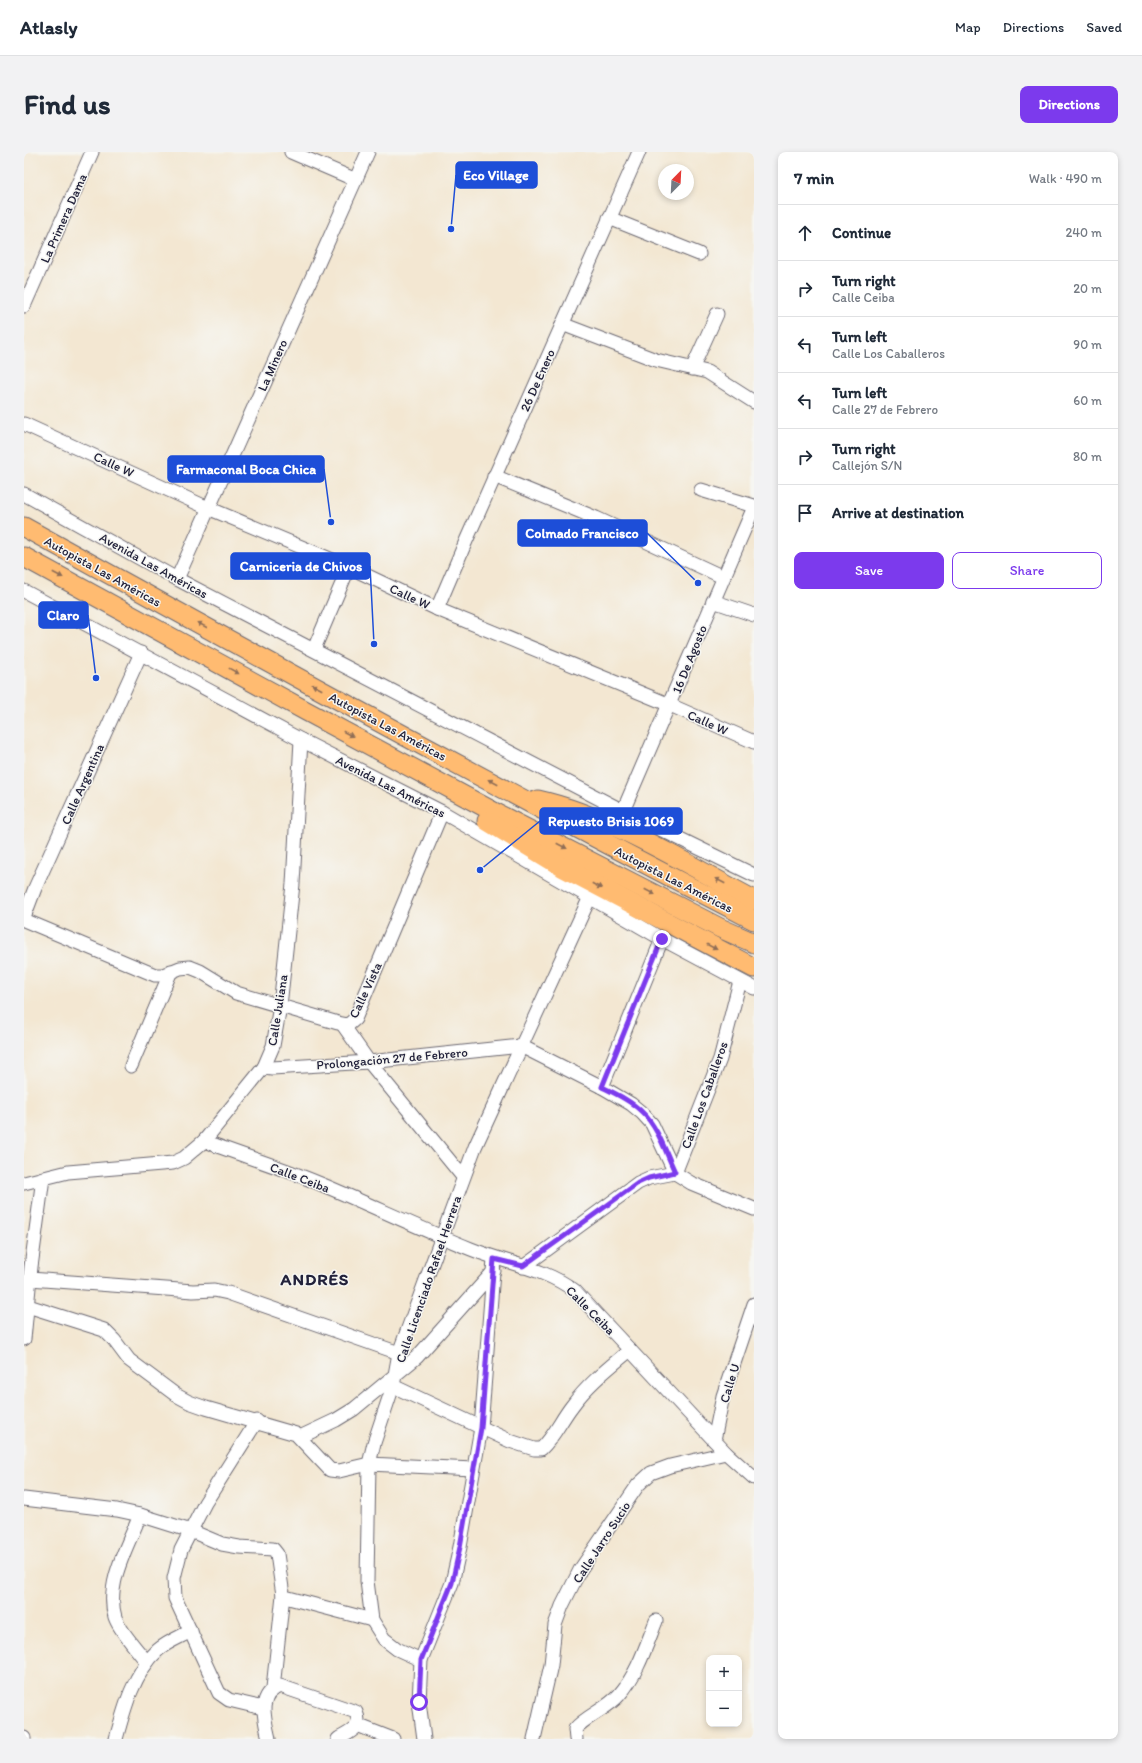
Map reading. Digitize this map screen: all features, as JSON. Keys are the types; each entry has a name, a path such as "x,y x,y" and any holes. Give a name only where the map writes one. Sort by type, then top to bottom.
{"highway":[{"name":"Autopista Las Américas","path":"24,527 613,848 754,920"},
{"name":"Autopista Las Américas","path":"24,557 398,761 720,928 754,943"},
{"path":"398,761 474,813 562,867 754,968"},
{"path":"514,794 564,806 628,833 754,900"}],"street":[{"path":"291,152 356,180"},
{"name":"La Minero","path":"176,579 368,152"},
{"name":"26 De Enero","path":"437,609 494,476 639,152"},
{"name":"La Primera Dama","path":"24,306 89,153"},
{"path":"610,218 699,254"},
{"path":"692,368 717,314"},
{"path":"562,324 656,360 707,372 754,402"},
{"name":"Calle W","path":"24,424 208,508 349,567 437,609 670,705 754,742"},
{"path":"494,476 596,518 723,577"},
{"path":"701,490 753,510"},
{"name":"Avenida Las Américas","path":"24,494 176,579 623,811 754,875"},
{"name":"16 De Agosto","path":"623,811 670,705 712,601 753,510"},
{"path":"314,650 349,567"},
{"name":"Avenida Las Américas","path":"24,591 301,740 442,812 590,896 662,939 740,982 754,988"},
{"path":"712,601 754,615"},
{"name":"Calle Argentina","path":"24,916 35,888 141,653"},
{"name":"Calle Juliana","path":"24,1184 68,1172 173,1163 184,1158 204,1141 264,1067 273,1046 280,1006 293,884 301,740"},
{"name":"Calle Vista","path":"24,920 155,975 163,975 180,968 195,969 236,993 343,1025 348,1025 355,1019 442,812"},
{"name":"Calle Licenciado Rafael Herrera","path":"421,1660 397,1649 384,1638 372,1620 367,1581 369,1464 394,1380 399,1353 463,1177 520,1046 590,896"},
{"path":"602,1087 662,939"},
{"path":"130,1066 171,971"},
{"name":"Calle Los Caballeros","path":"675,1172 720,1059 740,982"},
{"path":"343,1025 369,1062 463,1177"},
{"path":"520,1046 602,1087 631,1104 642,1112 652,1124 675,1172 691,1183 754,1209"},
{"name":"Prolongación 27 de Febrero","path":"264,1067 272,1068 369,1062 520,1046"},
{"name":"Calle Ceiba","path":"204,1141 322,1184 441,1237 494,1265 523,1266 564,1282 575,1290 726,1453 754,1478"},
{"path":"523,1266 638,1183 649,1178 675,1172"},
{"path":"24,1340 28,1306 28,1270 43,1178"},
{"path":"300,1437 336,1420 394,1380 417,1358 494,1265"},
{"path":"423,1739 419,1702 421,1660 452,1583 474,1469 481,1428 494,1265"},
{"path":"28,1270 193,1291 214,1290 228,1293 399,1353"},
{"name":"Calle U","path":"714,1440 723,1396 754,1304"},
{"path":"28,1306 104,1330 114,1340 129,1360 176,1395 189,1402 296,1434 330,1470 339,1471 369,1464 474,1469"},
{"path":"394,1380 481,1428 510,1441 534,1449 541,1449 547,1443 584,1390 630,1350"},
{"path":"257,1422 205,1503 181,1550 174,1578 175,1598 219,1694 229,1700 263,1708"},
{"name":"Calle Jarro Sucio","path":"534,1739 551,1665 555,1625 562,1606 580,1570 638,1485 651,1473 670,1466 726,1453"},
{"path":"24,1500 117,1510 140,1515 191,1531 222,1544 239,1548 273,1549 277,1554 283,1595 273,1688 268,1695 263,1708 269,1739"},
{"path":"140,1515 117,1571 113,1595 115,1618 147,1662"},
{"path":"283,1595 291,1600 372,1620"},
{"path":"576,1739 575,1729 578,1725 599,1713 619,1696 634,1673 656,1621"},
{"path":"116,1739 122,1714 131,1692 147,1662 159,1649 191,1631"},
{"path":"273,1688 280,1686 356,1712 359,1719 357,1725 354,1729 338,1739"},
{"path":"357,1725 393,1739"}],"place":[{"name":"Eco Village","path":"451,229"},
{"name":"Farmaconal Boca Chica","path":"331,522"},
{"name":"Colmado Francisco","path":"698,583"},
{"name":"Carniceria de Chivos","path":"374,644"},
{"name":"Claro","path":"96,678"},
{"name":"Repuesto Brisis 1069","path":"480,870"}],"district":[{"name":"ANDRÉS","path":"315,1279"}],"route":[{"path":"419,1702 421,1660 452,1583 460,1547 481,1428 494,1259 523,1266 638,1183 649,1178 675,1172 652,1124 642,1112 602,1087 662,939"}]}
